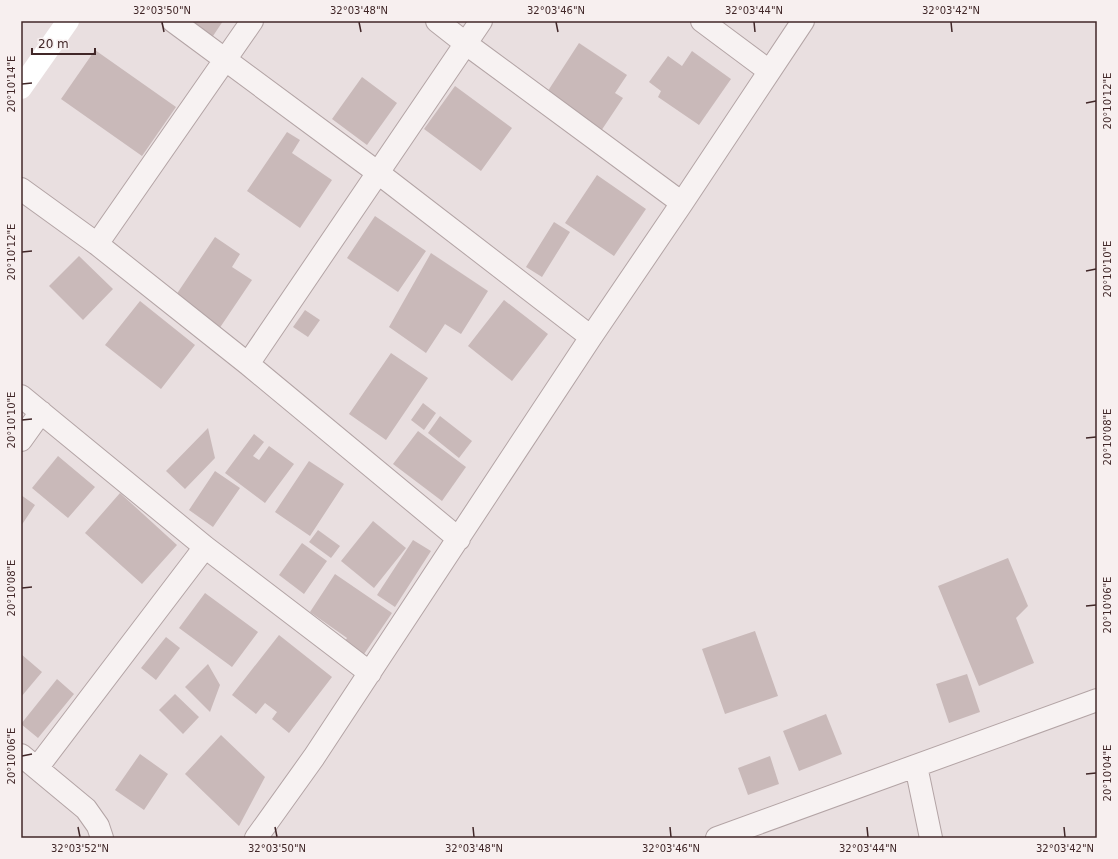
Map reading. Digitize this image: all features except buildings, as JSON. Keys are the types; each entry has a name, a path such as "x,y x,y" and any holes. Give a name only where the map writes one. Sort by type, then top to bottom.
{"main road":[{"path":"21,88 68,21"}],"street":[{"path":"173,21 378,172 591,337"},
{"path":"97,244 252,21"},
{"path":"437,21 465,44 682,203"},
{"path":"248,364 480,21"},
{"path":"702,21 769,71"},
{"path":"256,838 314,757 370,674 591,337 803,21"},
{"path":"21,189 97,244 248,364 459,539"},
{"path":"21,396 205,547 370,674"},
{"path":"21,440 41,412"},
{"path":"102,838 98,826 86,809 29,762 205,547"},
{"path":"724,837 1097,700"},
{"path":"916,766 931,838"}]}
